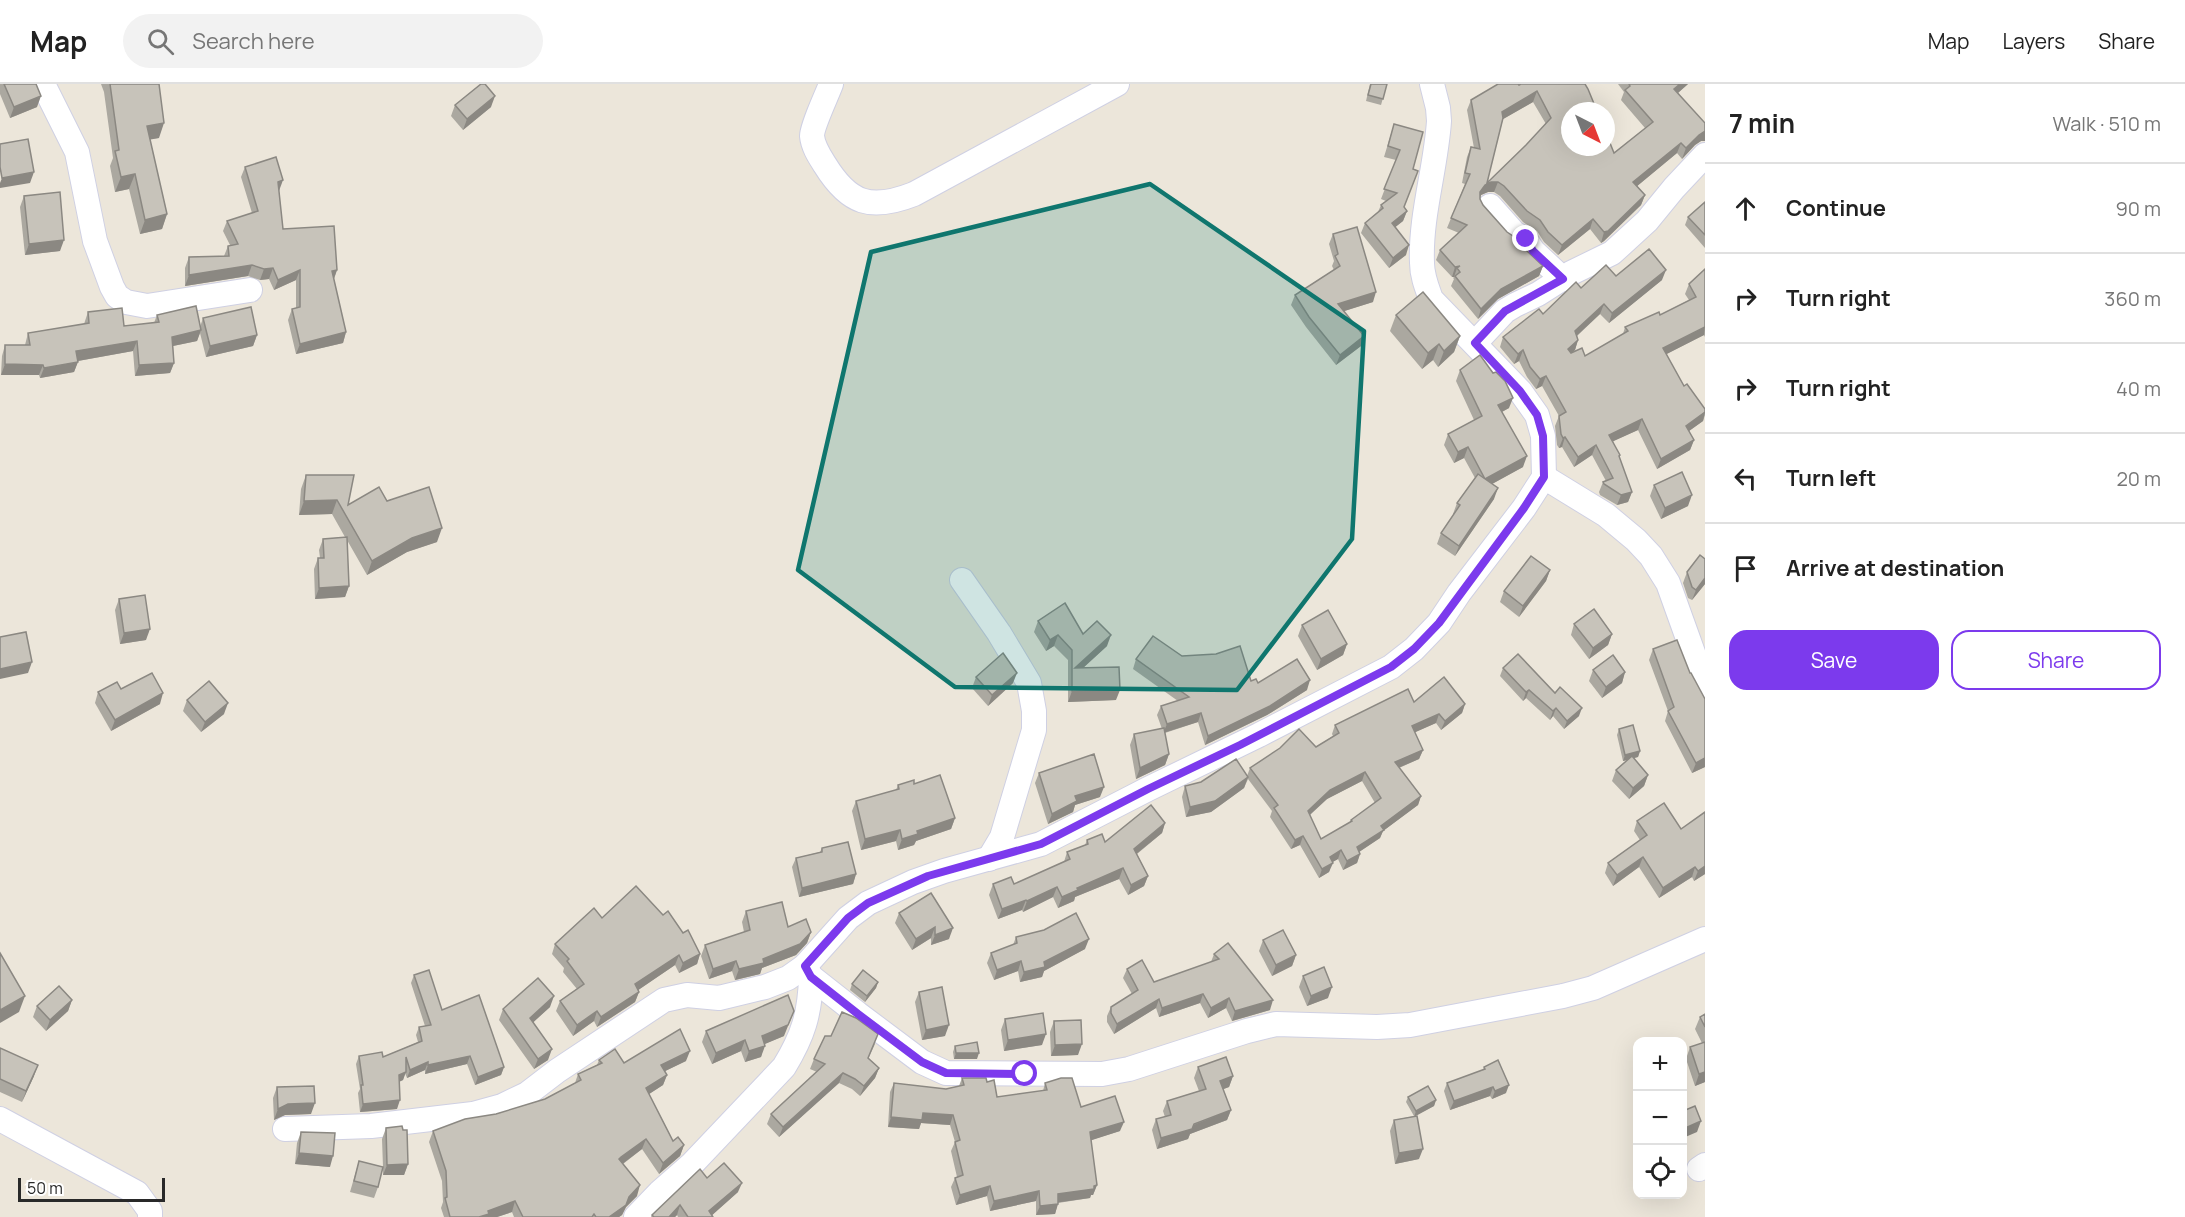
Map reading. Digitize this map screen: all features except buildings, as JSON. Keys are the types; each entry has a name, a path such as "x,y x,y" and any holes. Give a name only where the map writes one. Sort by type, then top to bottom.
{"street":[{"path":"43,84 77,152 95,241 117,296 133,305 147,306 250,290"},
{"path":"831,84 812,134 815,148 845,193 861,201 894,202 914,194 1117,84"},
{"path":"285,1128 371,1126 473,1114 502,1106 527,1094 586,1051 664,1000 687,995 719,998 765,987 808,972 848,918 868,903 913,882 944,871 1041,844 1391,667 1414,649 1439,623 1524,508 1544,477 1543,436 1537,415 1520,391 1431,299 1422,266 1422,243 1438,129 1438,108 1432,84"},
{"path":"1475,343 1505,311 1570,273 1612,254 1647,221 1705,155"},
{"path":"1490,206 1514,233 1526,239 1533,251 1563,279"},
{"path":"1544,477 1606,515 1651,556 1668,583 1705,686"},
{"path":"962,580 999,633 1029,683 1034,711 1034,730 1002,837 989,859"},
{"path":"808,972 922,1062 946,1073 1102,1074 1129,1069 1247,1030 1276,1024 1377,1027 1410,1025 1533,1002 1593,988 1705,939"},
{"path":"636,1217 692,1164 784,1067 794,1051 810,1008 808,972"},
{"path":"0,1119 137,1193 150,1211 150,1217"}],"highlighted area":[{"path":"1150,184 1364,331 1352,539 1237,690 955,687 798,570 871,252"}],"route":[{"path":"1025,1074 946,1073 934,1069 811,977 805,966 848,918 868,903 928,876 1041,844 1391,667 1414,649 1439,623 1524,508 1544,477 1543,436 1537,415 1520,391 1475,343 1505,311 1563,279 1533,251 1526,239"}]}
